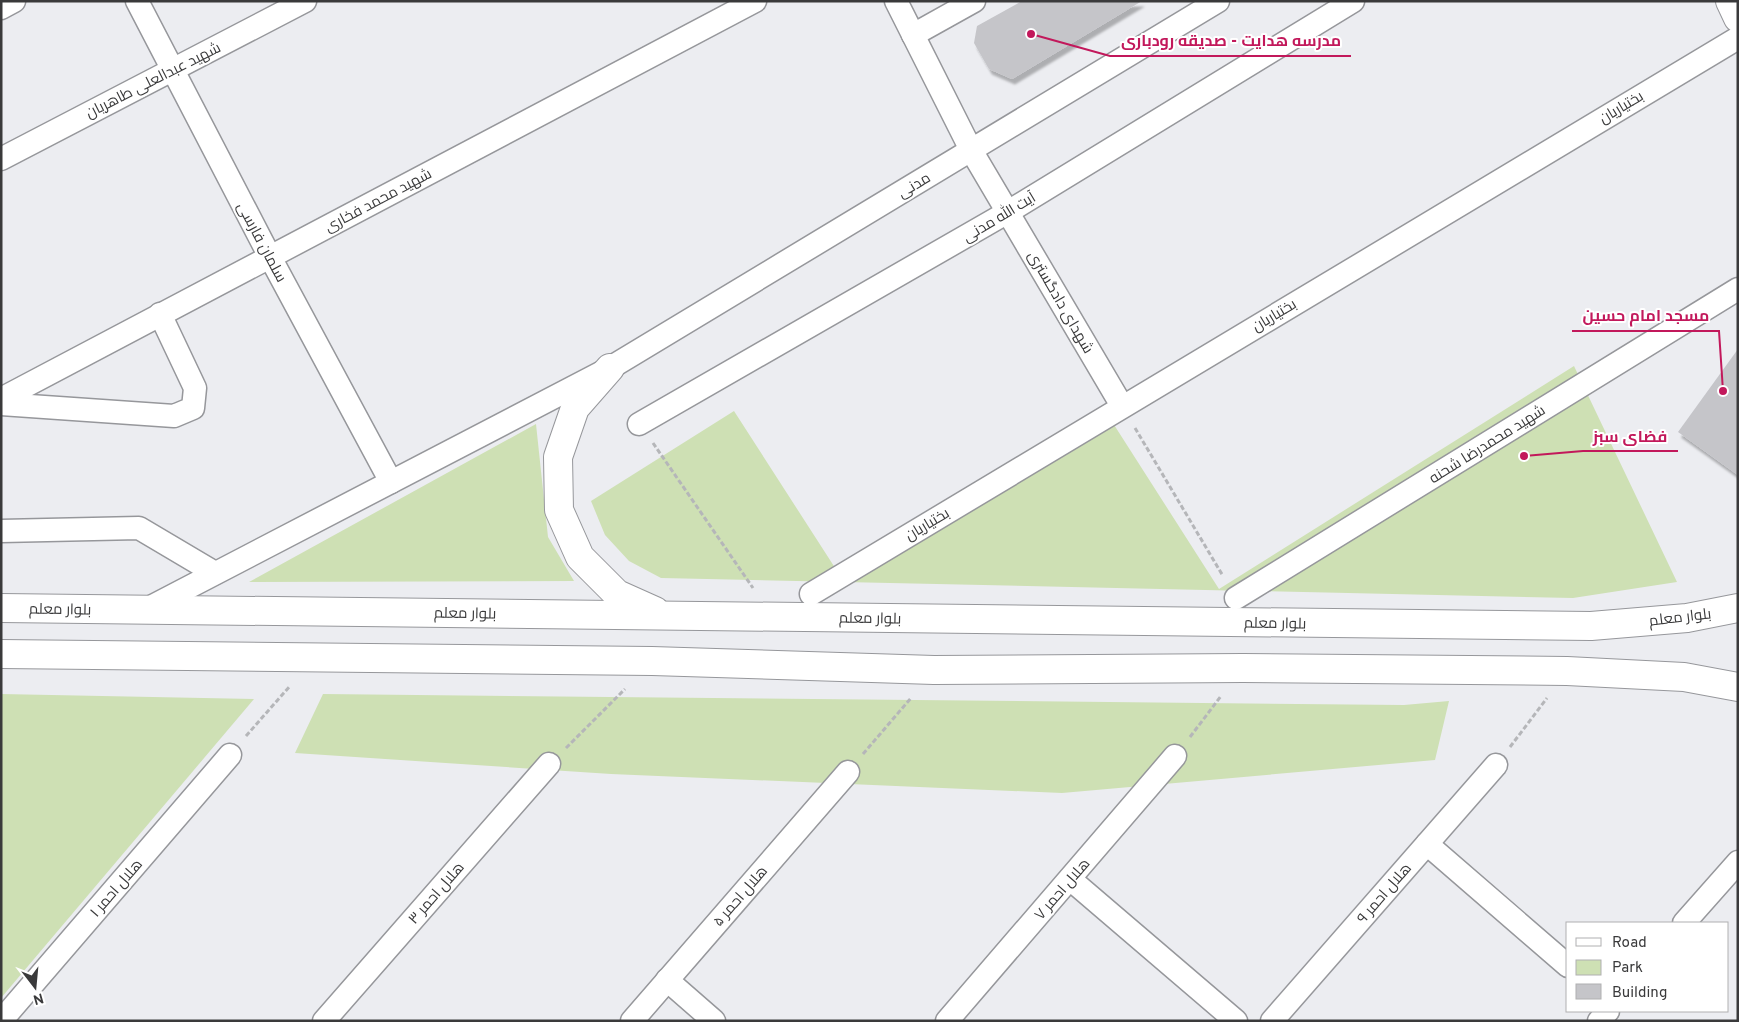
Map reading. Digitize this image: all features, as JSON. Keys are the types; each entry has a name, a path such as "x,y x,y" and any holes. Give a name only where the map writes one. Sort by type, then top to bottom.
{"main road":[{"path":"1730,1 1738,18"},
{"path":"610,368 575,408 572,416 558,457 559,510 580,558 617,594 666,615"},
{"name":"بلوار معلم","path":"1,608 1591,626 1687,618 1738,608"},
{"path":"1,654 652,661 934,670 1243,668 1567,671 1684,677 1738,687"}],"street":[{"path":"1,8 14,1"},
{"name":"سلمان فارسی","path":"137,1 270,257 391,482"},
{"name":"شهید عبدالعلی طاهریان","path":"1,159 305,1"},
{"name":"شهید محمد فخاری","path":"1,399 755,1"},
{"name":"شهدای دادگستری","path":"896,1 972,150 1122,406"},
{"path":"913,35 974,1"},
{"name":"مدنی","path":"145,610 610,368 1218,1"},
{"name":"آیت الله مدنی","path":"639,424 1008,212 1353,1"},
{"name":"بختیاریان","path":"811,594 1738,38"},
{"name":"شهید محمدرضا شحنه","path":"1236,598 1738,289"},
{"path":"1,404 174,416 193,408 195,388 160,314"},
{"path":"1,531 139,528 216,573"},
{"name":"هلال احمر ۱","path":"1,1020 230,755"},
{"name":"هلال احمر ۷","path":"947,1021 1175,756"},
{"name":"هلال احمر ۳","path":"324,1021 549,764"},
{"name":"هلال احمر ۹","path":"1272,1021 1496,765"},
{"name":"هلال احمر ۵","path":"632,1021 848,772"},
{"path":"1427,844 1566,964"},
{"path":"1685,922 1738,862"},
{"path":"1070,879 1236,1021"},
{"path":"668,980 714,1021"}],"path":[{"path":"1122,406 1236,598"},
{"path":"639,424 773,617"},
{"path":"230,755 315,657"},
{"path":"549,764 652,661"},
{"path":"1175,756 1243,668"},
{"path":"848,772 934,670"},
{"path":"1496,765 1567,671"}],"green space":[{"path":"1574,366 1677,582 1573,598 661,578 629,561 605,535 591,501 734,411 839,574 1102,406 1219,589"},
{"path":"536,424 548,537 574,581 249,582"},
{"path":"1,694 254,699 1,998"},
{"path":"323,694 1404,705 1449,701 1435,760 1062,793 611,774 295,753"}],"building":[{"path":"1022,1 1142,1 1012,79 989,69 974,43 977,26"},
{"path":"1738,349 1738,475 1678,432"}],"place":[{"name":"مدرسه هدایت - صدیقه رودباری","path":"1031,34"},
{"name":"مسجد امام حسین","path":"1723,391"},
{"name":"فضای سبز","path":"1524,456"}]}
